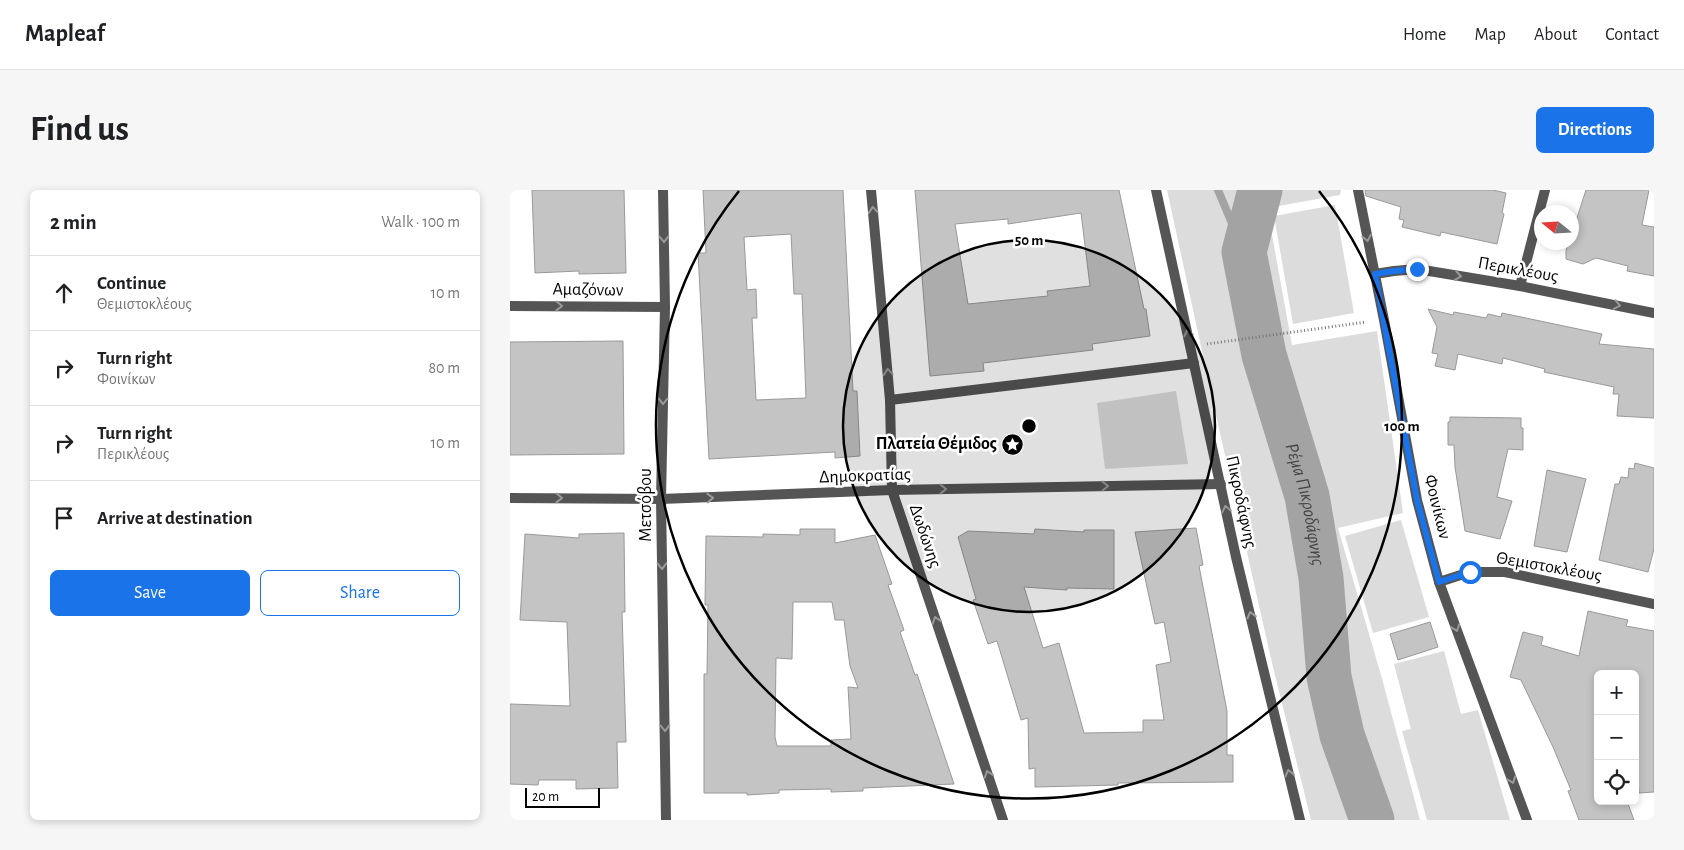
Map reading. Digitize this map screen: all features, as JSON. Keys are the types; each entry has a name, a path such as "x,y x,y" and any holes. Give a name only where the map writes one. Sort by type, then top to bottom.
{"street":[{"name":"Μετσόβου","path":"663,190 665,308 662,500 666,820"},
{"name":"Δωδώνης","path":"871,190 890,400 892,490 1003,820"},
{"name":"Πικροδάφνης","path":"1156,190 1236,557 1300,820"},
{"name":"Φοινίκων","path":"1358,190 1417,500 1439,582 1527,820"},
{"path":"1520,286 1545,190"},
{"name":"Περικλέους","path":"1375,274 1417,269 1520,286 1654,313"},
{"name":"Αμαζόνων","path":"510,306 665,308"},
{"path":"890,400 1194,363"},
{"name":"Δημοκρατίας","path":"510,498 662,500 892,490 1221,484"},
{"name":"Θεμιστοκλέους","path":"1439,582 1470,572 1505,572 1654,604"}],"path":[{"path":"1222,342 1384,320"}],"shaded area":[{"path":"1167,190 1341,190 1340,195 1273,207 1269,218 1292,345 1377,331 1403,513 1338,528 1381,675 1420,820 1311,820 1272,663"},
{"path":"1335,205 1354,313 1293,324 1274,216"},
{"path":"1176,391 1188,464 1105,469 1097,403"},
{"path":"1401,520 1429,617 1373,633 1345,536"},
{"path":"1444,651 1461,714 1478,710 1510,820 1427,820 1402,731 1411,729 1394,664"}],"building":[{"path":"532,190 624,190 626,273 579,274 579,271 535,273"},
{"path":"703,190 843,190 853,391 857,391 860,456 835,458 835,452 709,459 698,253 706,253","holes":["791,234 794,294 802,294 806,398 756,400 752,318 757,318 756,289 747,290 744,237"]},
{"path":"915,190 1119,190 1144,309 1146,309 1150,336 1092,344 1093,350 983,363 984,371 930,376","holes":["1081,213 1090,286 1047,291 1048,296 968,304 955,224 1008,219 1008,224"]},
{"path":"1365,190 1493,190 1506,193 1502,213 1504,214 1497,244 1441,232 1440,236 1402,227 1404,220 1399,219 1401,207 1366,196"},
{"path":"1586,190 1649,190 1642,225 1654,227 1654,276 1627,271 1628,266 1596,258 1583,264 1566,259 1566,250 1579,250 1579,212"},
{"path":"1428,309 1453,315 1454,312 1486,318 1488,314 1501,317 1502,313 1602,334 1599,344 1654,349 1654,418 1617,416 1619,394 1613,394 1614,387 1544,372 1545,369 1503,358 1502,364 1458,354 1455,370 1435,366 1438,354 1432,353 1437,327"},
{"path":"623,341 624,454 510,455 510,342"},
{"path":"1450,417 1521,418 1523,450 1508,449 1497,497 1512,501 1500,539 1465,531 1455,467 1454,445 1448,445 1448,422 1450,422"},
{"path":"1635,463 1654,468 1654,549 1648,572 1599,560 1615,484 1619,484 1621,477 1628,478 1629,468 1634,469"},
{"path":"1547,470 1586,479 1567,552 1534,546"},
{"path":"1196,528 1203,565 1199,566 1227,711 1227,755 1233,755 1233,782 1118,783 1118,785 1035,787 1035,768 1029,769 1028,718 1021,720 997,641 988,644 973,600 976,599 958,537 968,531 1034,534 1035,529 1084,532 1084,530 1114,530 1114,589 1067,588 1067,590 1024,587 1043,648 1059,643 1084,733 1143,732 1143,720 1164,720 1156,665 1171,662 1164,622 1155,624 1135,532"},
{"path":"800,529 835,529 835,543 875,535 892,584 888,585 904,630 900,632 915,675 917,674 954,784 863,788 863,791 831,792 831,789 779,790 779,793 747,795 747,793 704,793 704,674 707,674 708,605 705,605 706,536 763,537 763,534 800,535","holes":["793,602 832,602 835,620 844,620 850,666 858,688 848,687 851,739 831,740 831,746 777,746 775,737 776,658 792,659"]},
{"path":"624,533 625,612 622,612 626,742 617,742 618,788 576,789 576,780 539,780 538,785 510,784 510,704 570,706 567,622 520,620 525,534 579,538 579,534"},
{"path":"1588,611 1628,620 1626,626 1654,631 1654,792 1639,793 1639,670 1594,670 1594,805 1628,805 1634,820 1579,820 1568,791 1571,790 1521,680 1510,677 1523,632 1543,637 1541,645 1579,656"},
{"path":"1430,622 1438,647 1398,660 1390,634"}],"waterway":[{"path":"1218,190 1244,252"},
{"name":"Ρέμα Πικροδάφνης","path":"1260,190 1244,252 1264,355 1307,496 1321,578 1329,677 1342,735 1372,820"}],"place":[{"name":"Πλατεία Θέμιδος","path":"1013,444"}],"route":[{"path":"1417,269 1375,274 1417,500 1439,582 1470,572"}]}
